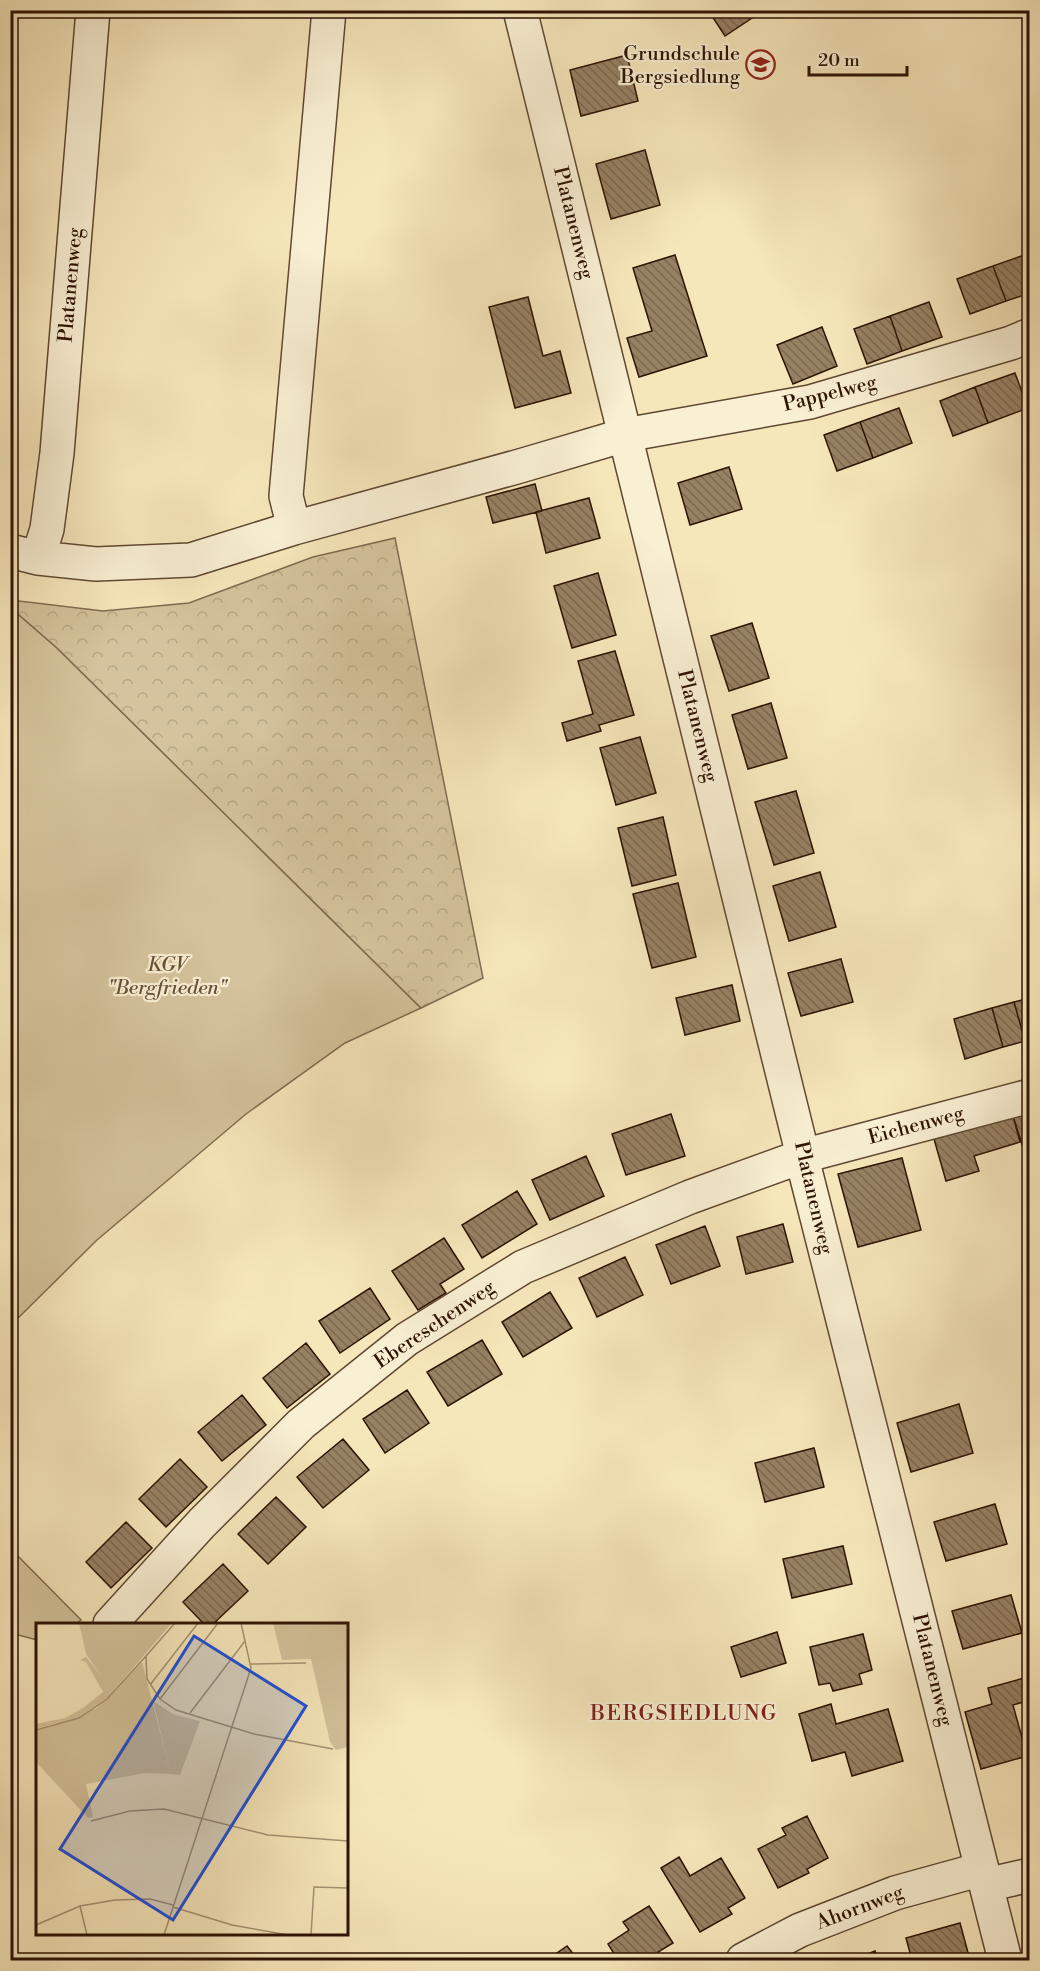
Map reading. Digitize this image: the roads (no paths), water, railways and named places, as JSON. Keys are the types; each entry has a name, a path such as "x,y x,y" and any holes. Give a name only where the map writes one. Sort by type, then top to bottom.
{"street":[{"name":"Platanenweg","path":"24,555 47,528 57,453 93,10"},
{"path":"294,528 286,496 329,10"},
{"name":"Platanenweg","path":"520,10 805,1170 1005,1960"},
{"name":"Pappelweg","path":"625,435 810,402 1011,343 1029,335"},
{"name":"Platanenweg","path":"24,555 96,564 191,560 294,528 625,435"},
{"name":"Eichenweg","path":"803,1156 1029,1096"},
{"name":"Ebereschenweg","path":"111,1623 202,1523 301,1424 407,1339 523,1267 690,1197 803,1156"},
{"name":"Ahornweg","path":"743,1960 800,1930 895,1893 984,1877 1029,1875"}],"place":[{"name":"Grundschule Bergsiedlung","path":"761,65"}],"district":[{"name":"BERGSIEDLUNG","path":"684,1714"}],"park label":[{"name":"KGV \"Bergfrieden\"","path":"167,976"}]}
